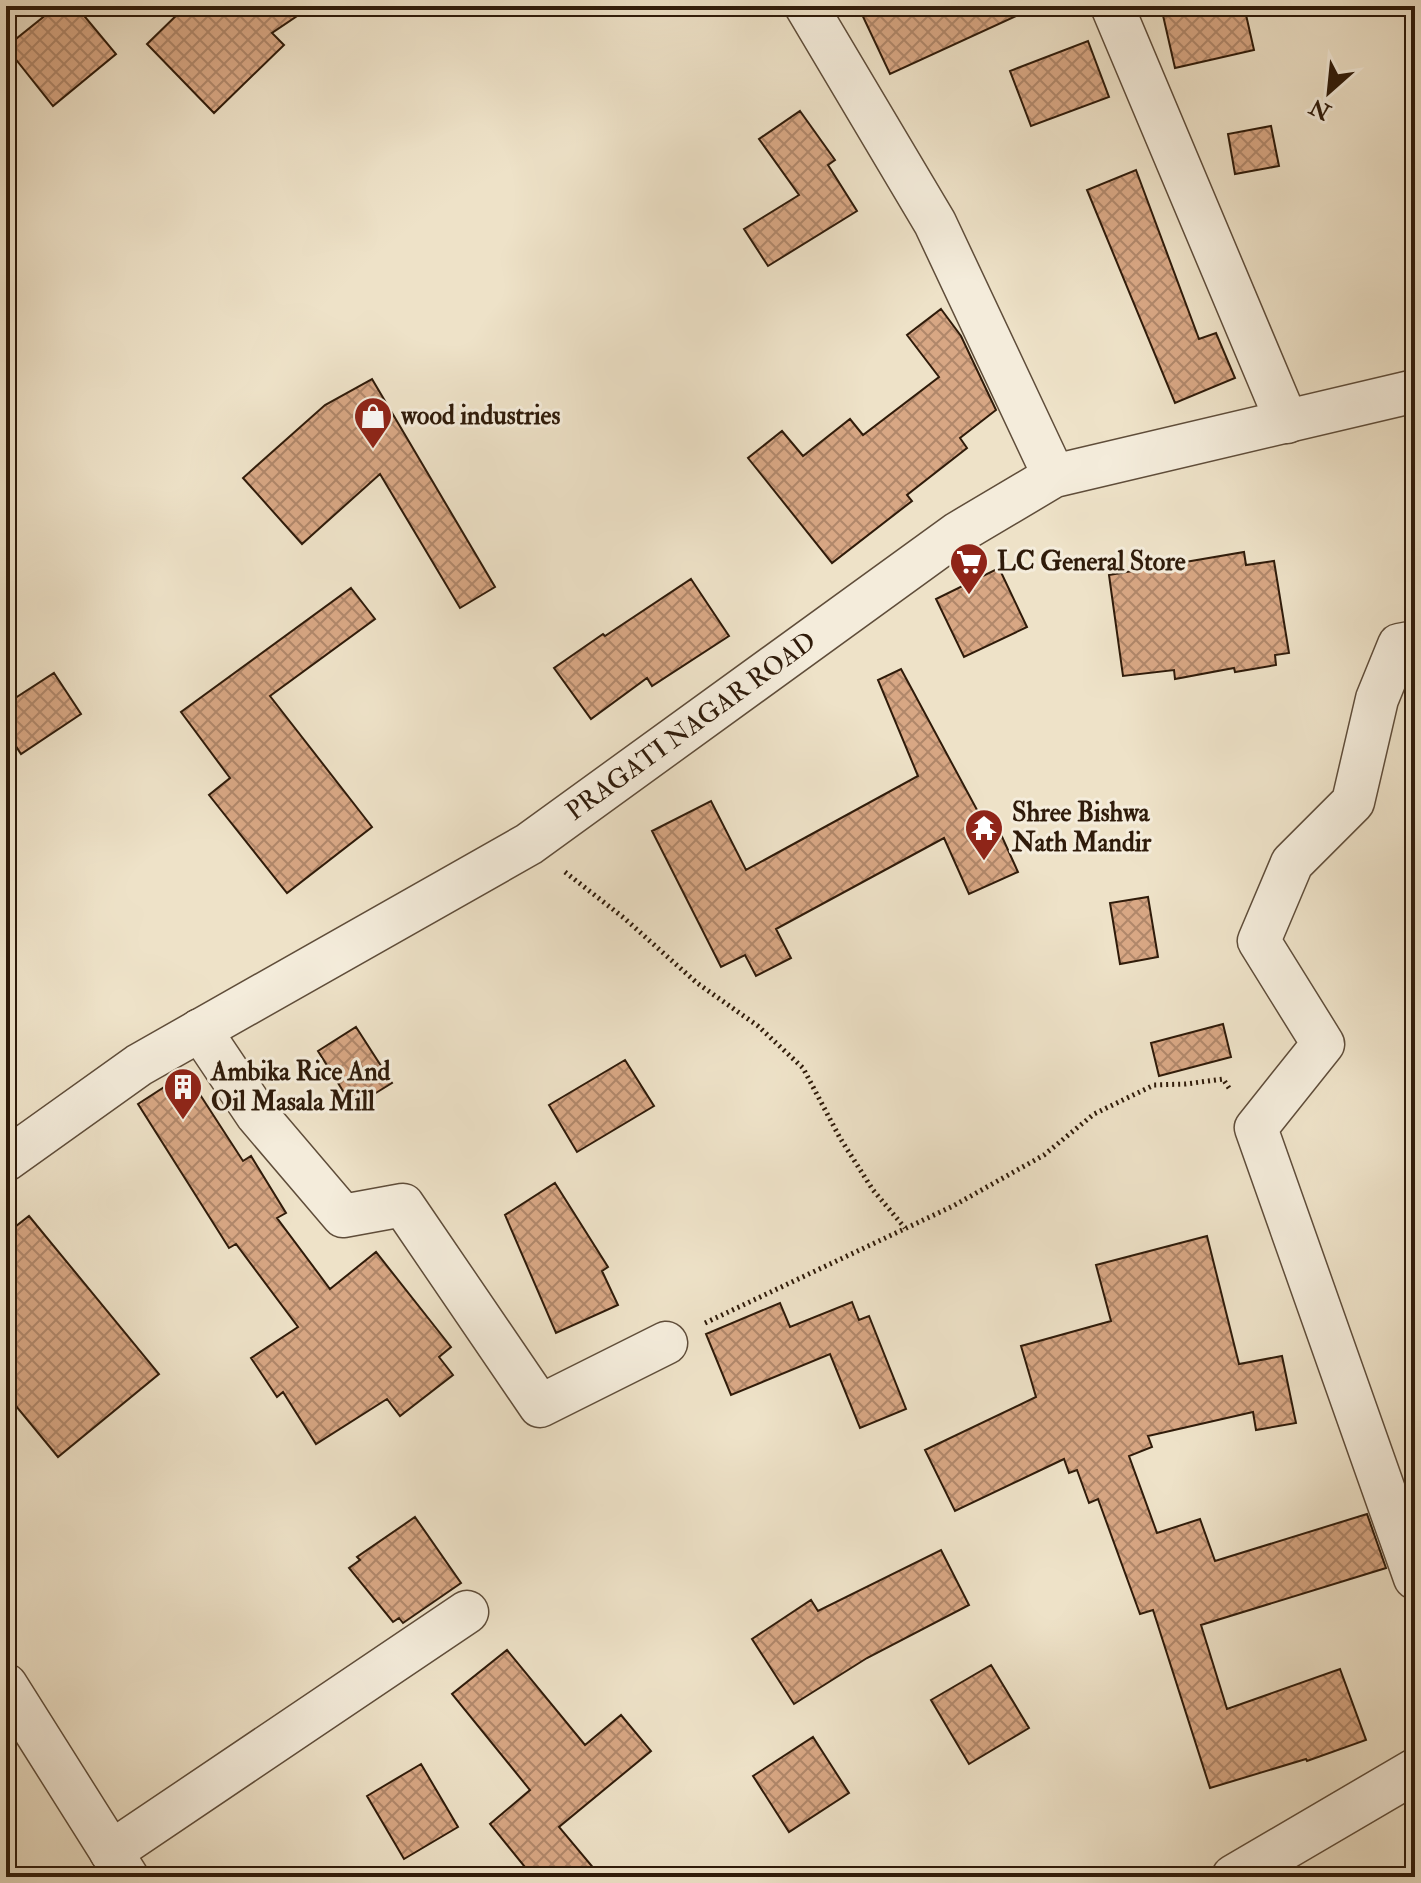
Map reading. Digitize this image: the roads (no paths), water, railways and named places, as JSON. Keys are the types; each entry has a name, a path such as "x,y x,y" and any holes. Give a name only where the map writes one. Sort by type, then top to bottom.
{"street":[{"path":"806,6 935,223 1054,476"},
{"path":"1112,6 1287,422"},
{"name":"PRAGATI NAGAR ROAD","path":"6,1160 139,1065 418,910 529,844 958,533 1054,476 1415,391"},
{"path":"1415,642 1399,645 1377,699 1353,802 1292,863 1259,941 1323,1044 1256,1128 1415,1578"},
{"path":"200,1030 257,1115 343,1216 403,1205 540,1406 666,1343"},
{"path":"6,1685 119,1864 467,1612"},
{"path":"1234,1877 1415,1771"}],"place":[{"name":"wood industries","path":"373,450"},
{"name":"LC General Store","path":"969,596"},
{"name":"Shree Bishwa Nath Mandir","path":"984,862"},
{"name":"Ambika Rice And Oil Masala Mill","path":"183,1121"}]}
